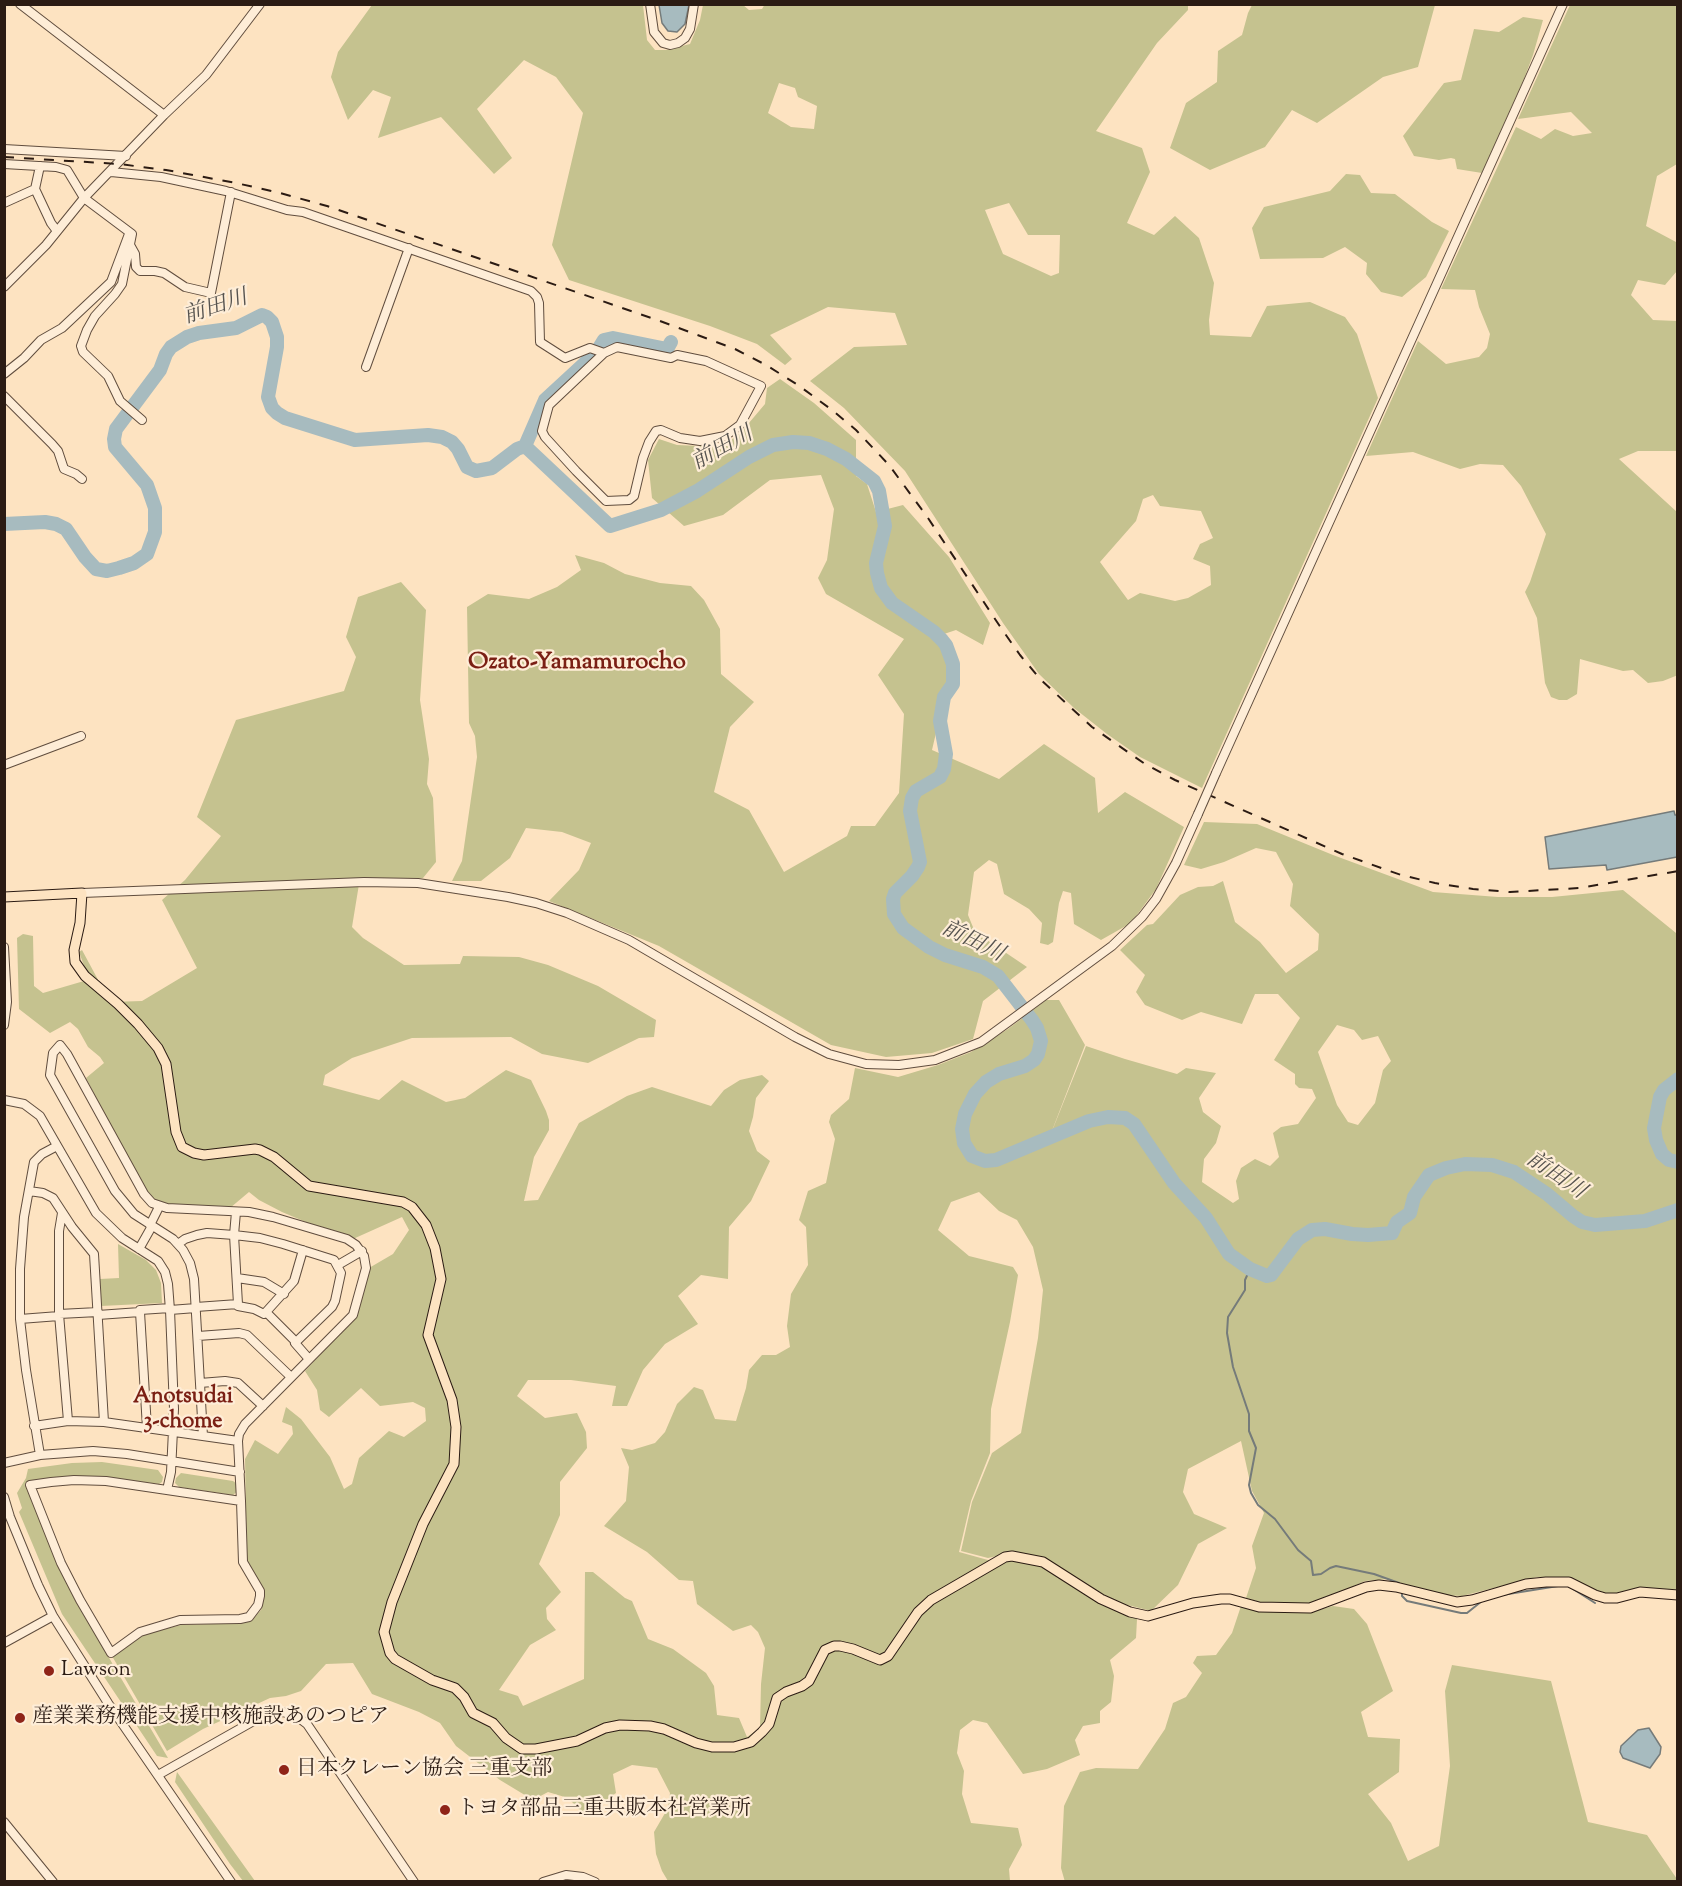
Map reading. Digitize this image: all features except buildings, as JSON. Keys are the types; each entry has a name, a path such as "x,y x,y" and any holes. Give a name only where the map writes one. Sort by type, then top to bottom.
{"main road":[{"path":"4,897 82,893 80,923 74,950 75,962 85,976 118,1004 146,1032 158,1048 166,1064 176,1132 182,1147 204,1155 260,1150 274,1157 309,1186 403,1202 412,1207 426,1225 435,1248 441,1279 428,1335 452,1400 456,1427 454,1464 423,1524 392,1602 384,1632 390,1653 395,1659 432,1680 455,1688 464,1697 473,1713 493,1723 506,1738 522,1749 536,1749 577,1741 598,1730 620,1725 664,1729 696,1743 712,1747 734,1747 751,1742 768,1726 777,1698 808,1681 825,1650 840,1646 880,1660 888,1656 918,1612 931,1600 1005,1557 1012,1556 1043,1562 1101,1599 1130,1612 1148,1616 1209,1600 1230,1599 1259,1607 1310,1608 1366,1587 1379,1585 1457,1602 1472,1600 1526,1584 1546,1582 1569,1582 1601,1598 1610,1599 1640,1592 1677,1594"}],"street":[{"path":"20,4 164,116"},
{"path":"4,287 46,245 84,198 206,75 260,4"},
{"path":"650,4 654,32 663,43 670,45 685,38 690,29 694,4"},
{"path":"82,893 364,882 418,883 508,897 567,913 629,939 814,1047 839,1058 866,1064 899,1065 935,1060 981,1042 1112,946 1142,917 1168,878 1563,4"},
{"path":"4,149 126,156"},
{"path":"4,164 67,170 84,198 132,234 122,284 95,316 81,346 83,352 108,376 120,401 139,418"},
{"path":"40,166 36,189 57,231"},
{"path":"111,172 160,177 231,192 287,210 303,212 531,291 539,303 540,342 565,358 590,348 600,351 617,347 671,358 677,355 712,363 761,386 740,425 725,436 700,441 680,438 661,430 656,431 642,458 634,496 629,500 606,501 576,471 542,431 549,405 600,351"},
{"path":"4,203 36,189"},
{"path":"130,245 135,254 137,269 164,273 185,287 211,293 231,192"},
{"path":"4,374 41,340 62,328 111,282 130,232"},
{"path":"366,367 409,248"},
{"path":"4,396 58,451 64,468 82,479"},
{"path":"4,765 81,736"},
{"path":"4,947 7,970 4,1025"},
{"path":"203,1436 193,1272 178,1244 166,1233 134,1214 115,1191 50,1075 53,1053 60,1045 144,1194 152,1203 159,1207 273,1217 342,1237 354,1243 362,1251 366,1261 356,1310 346,1324 243,1428 238,1441 240,1472 241,1501 243,1562 261,1596 253,1614 249,1617 180,1620 140,1632 111,1653 61,1563 30,1485 100,1481 241,1501"},
{"path":"4,1100 24,1104 35,1111 96,1213 112,1230 153,1257 162,1266 168,1284 174,1409 171,1472 167,1490"},
{"path":"40,1455 20,1319 20,1269 34,1162 42,1154 57,1146"},
{"path":"29,1191 43,1193 53,1198 94,1254 104,1422"},
{"path":"139,1249 159,1207"},
{"path":"236,1212 234,1235 238,1304"},
{"path":"62,1213 59,1231 59,1315 68,1421"},
{"path":"178,1244 185,1239 207,1233 234,1235 260,1238 334,1260 341,1273 332,1307 296,1342"},
{"path":"20,1319 238,1304 238,1306 254,1309 264,1314 284,1294 297,1275 303,1250"},
{"path":"338,1265 362,1251"},
{"path":"237,1278 264,1282 284,1294"},
{"path":"140,1312 147,1428"},
{"path":"266,1312 296,1342 309,1359"},
{"path":"198,1336 239,1333 247,1335 291,1377"},
{"path":"200,1383 225,1381 238,1383 263,1406"},
{"path":"34,1426 68,1421 104,1422 238,1441"},
{"path":"4,1463 40,1455 93,1452 128,1454 240,1472"},
{"path":"4,1497 30,1566 53,1616 108,1703 231,1881"},
{"path":"4,1643 53,1616"},
{"path":"158,1775 266,1714 282,1712 295,1715 307,1724 414,1881"},
{"path":"4,1822 53,1881"},
{"path":"543,1881 566,1875 595,1881"}],"shaded area":[{"path":"765,4 1188,5 1188,10 1157,43 1096,131 1142,148 1150,172 1127,223 1154,235 1175,216 1199,238 1214,283 1209,320 1210,335 1251,337 1267,306 1310,302 1345,317 1357,334 1378,398 1202,788 1140,757 1107,734 1074,708 1039,674 1003,623 905,471 844,408 810,381 854,347 907,345 895,313 828,307 770,335 792,359 785,365 757,344 710,326 569,280 552,245 583,113 556,77 524,60 477,109 512,158 494,174 441,117 378,138 391,97 373,90 348,120 331,77 338,52 372,5 643,5 647,40 655,50 666,50 690,44 700,20 703,5 743,5 749,10 762,9","holes":["779,83 795,88 798,97 817,106 814,129 791,127 768,113","1009,203 1028,235 1060,235 1059,273 1051,276 1003,254 985,210","1153,495 1160,506 1201,511 1213,538 1200,544 1193,559 1210,566 1211,585 1188,598 1175,601 1140,593 1128,600 1100,562 1136,521 1143,499"]},
{"path":"1252,4 1435,5 1418,67 1383,77 1317,123 1292,110 1265,147 1210,170 1170,148 1186,103 1217,82 1218,51 1242,35"},
{"path":"659,5 689,5 685,24 677,32 668,31 662,23"},
{"path":"1570,5 1677,5 1677,164 1657,176 1646,226 1676,242 1677,271 1665,285 1638,280 1631,295 1653,320 1677,321 1677,451 1638,451 1619,459 1677,512 1678,675 1663,681 1648,683 1633,670 1623,671 1580,659 1577,694 1567,700 1559,700 1551,697 1545,683 1537,618 1525,592 1546,534 1521,486 1503,465 1480,464 1460,469 1413,452 1366,456 1418,341 1446,364 1479,357 1487,348 1490,334 1475,290 1441,289 1516,127 1541,139 1555,129 1573,136 1592,133 1571,112 1518,119"},
{"path":"1523,17 1543,20 1524,79 1482,173 1457,169 1455,159 1451,158 1439,160 1414,156 1403,136 1444,83 1461,80 1474,29 1499,32"},
{"path":"1346,174 1360,175 1371,193 1395,194 1432,222 1449,231 1426,277 1402,297 1381,292 1366,274 1367,263 1345,247 1323,258 1260,259 1252,228 1264,207 1330,191"},
{"path":"780,379 814,403 856,440 856,476 867,484 876,512 903,505 949,557 990,623 983,645 956,630 944,634 948,681 932,750 999,779 1044,744 1095,778 1098,813 1125,792 1184,827 1156,889 1131,923 1101,940 1074,924 1071,893 1063,891 1053,942 1048,945 1040,943 1042,923 1029,909 1004,894 997,864 989,860 974,872 968,915 975,932 1027,967 983,1001 973,1039 932,1053 886,1057 831,1045 659,946 549,901 579,870 591,843 562,832 526,828 510,858 481,881 452,881 462,861 477,757 475,736 469,723 467,607 488,594 529,599 557,587 581,570 575,555 604,563 625,574 660,583 691,586 704,600 720,629 721,674 754,702 730,727 714,792 749,810 784,872 847,836 851,826 875,826 899,793 904,714 878,675 904,639 826,594 818,578 827,560 834,509 821,475 770,480 723,515 684,526 652,498 648,460 659,439 677,445 723,447 743,430 765,404 767,388"},
{"path":"401,582 426,610 420,700 429,759 427,784 433,798 436,862 423,878 360,878 352,927 363,938 404,965 460,964 463,956 519,957 548,965 598,986 656,1020 654,1037 639,1038 588,1063 542,1054 511,1037 412,1038 352,1058 325,1075 323,1085 379,1100 402,1080 446,1102 465,1098 506,1070 531,1080 546,1111 549,1130 534,1157 524,1201 538,1200 579,1123 627,1096 652,1087 711,1106 724,1090 740,1080 762,1075 769,1081 756,1098 749,1131 757,1151 770,1161 751,1201 729,1227 728,1279 701,1275 678,1296 698,1324 665,1344 643,1370 627,1406 612,1406 616,1386 571,1380 528,1380 517,1396 545,1418 577,1413 586,1432 587,1448 560,1482 560,1515 539,1564 561,1592 546,1608 547,1619 556,1630 530,1645 499,1690 518,1696 523,1706 584,1679 585,1572 593,1572 632,1601 648,1639 673,1649 706,1673 714,1686 717,1715 739,1718 747,1737 760,1728 765,1648 758,1632 751,1625 733,1631 697,1604 693,1581 679,1580 647,1552 604,1526 626,1501 629,1467 621,1448 632,1450 655,1443 665,1432 677,1404 694,1387 703,1390 715,1419 736,1421 749,1370 762,1355 776,1355 790,1347 787,1326 791,1294 808,1265 806,1227 799,1220 808,1191 826,1183 835,1139 829,1122 831,1115 849,1099 855,1068 898,1077 938,1065 971,1052 1008,1029 1046,1000 1059,1000 1085,1045 1048,1141 1086,1046 1177,1074 1186,1068 1216,1073 1199,1098 1203,1112 1221,1126 1216,1143 1204,1159 1202,1182 1233,1203 1239,1199 1236,1181 1241,1168 1255,1159 1270,1166 1279,1157 1273,1133 1281,1127 1298,1124 1316,1098 1312,1089 1299,1088 1295,1084 1295,1074 1274,1060 1300,1018 1278,994 1255,994 1242,1024 1201,1012 1182,1020 1145,1005 1136,992 1145,975 1120,950 1147,925 1153,924 1180,895 1198,887 1213,886 1223,881 1235,922 1260,942 1286,973 1318,950 1319,934 1290,906 1293,884 1276,852 1256,848 1201,869 1184,865 1204,822 1257,824 1433,892 1498,897 1552,897 1623,890 1677,932 1677,1590 1643,1588 1614,1594 1598,1593 1568,1578 1537,1577 1462,1596 1440,1595 1388,1579 1365,1581 1327,1598 1303,1605 1270,1605 1246,1598 1256,1568 1252,1546 1264,1513 1252,1491 1241,1441 1188,1469 1183,1492 1194,1514 1227,1528 1198,1544 1178,1585 1151,1611 1116,1602 1049,1561 1015,1552 988,1558 961,1551 972,1502 992,1453 1021,1433 1038,1338 1043,1290 1033,1247 1017,1220 999,1211 979,1192 951,1202 938,1230 969,1256 1013,1267 1018,1275 991,1409 990,1453 971,1501 959,1552 988,1560 1014,1559 1035,1563 1101,1604 1137,1619 1136,1638 1110,1660 1114,1676 1111,1702 1100,1711 1100,1723 1083,1726 1075,1740 1080,1755 1047,1769 1023,1774 987,1723 973,1720 960,1730 957,1753 964,1771 962,1794 971,1823 1018,1828 1022,1845 1009,1869 1010,1881 668,1881 656,1854 654,1832 668,1808 670,1793 657,1768 632,1765 613,1774 616,1793 585,1815 568,1798 548,1792 533,1800 500,1780 456,1746 440,1723 419,1712 372,1694 353,1663 326,1664 301,1691 270,1698 203,1729 167,1751 112,1656 141,1635 181,1625 242,1623 254,1618 261,1610 265,1595 247,1560 245,1459 255,1440 278,1454 293,1434 292,1426 282,1422 286,1407 301,1419 330,1457 344,1489 352,1484 359,1458 389,1431 404,1437 426,1421 425,1408 413,1402 380,1406 361,1388 329,1417 320,1410 317,1390 305,1371 352,1320 369,1268 393,1254 409,1230 402,1217 353,1239 282,1212 249,1192 230,1208 158,1204 146,1194 86,1078 104,1063 100,1057 88,1047 78,1029 70,1022 50,1033 19,1009 17,938 23,934 33,936 34,986 43,993 84,981 86,971 79,952 82,950 110,1002 142,1001 197,968 162,900 185,880 221,836 197,817 236,720 344,691 356,657 346,637 358,597","holes":["1337,1025 1354,1030 1362,1040 1378,1036 1391,1061 1383,1070 1375,1103 1358,1125 1348,1122 1337,1105 1318,1052"]},
{"path":"1674,811 1677,815 1677,857 1607,870 1606,865 1549,869 1545,837"},
{"path":"118,1244 146,1260 156,1270 161,1283 162,1303 101,1306 100,1279 119,1278"},
{"path":"102,1462 158,1470 163,1477 162,1482 159,1484 100,1476 78,1476 25,1483 75,1600 168,1758 157,1756 62,1614 19,1512 22,1508 17,1493 26,1478 28,1469 72,1463"},
{"path":"181,1473 233,1481 237,1484 238,1491 233,1495 179,1487 175,1483"},
{"path":"1241,1606 1311,1612 1333,1606 1354,1609 1367,1624 1393,1691 1361,1712 1368,1737 1400,1739 1399,1772 1368,1794 1391,1823 1408,1861 1439,1846 1450,1766 1445,1691 1452,1665 1551,1681 1588,1822 1647,1835 1678,1881 1065,1882 1061,1868 1064,1806 1080,1772 1096,1768 1138,1769 1165,1729 1173,1703 1186,1697 1202,1673 1193,1663 1197,1656 1216,1655 1232,1633"},
{"path":"1649,1728 1661,1747 1660,1754 1650,1768 1623,1758 1620,1752 1621,1746 1638,1730"},
{"path":"177,1772 255,1881 243,1881 230,1864 175,1782"}],"waterway":[{"name":"前田川","path":"4,524 45,522 56,524 66,529 96,569 107,571 119,568 134,563 147,554 155,532 155,508 147,485 115,447 116,429 160,370 171,347 187,337 236,328 262,315 272,322 277,337 268,397 272,408 285,418 355,440 428,435 442,437 452,442 467,467 476,471 492,468 517,449 525,446 610,526 661,510 773,445 793,442 809,443 827,449 846,459 874,481 879,491 885,526 876,563 881,588 892,603 942,640 953,664 953,684 944,697 940,721 946,754 944,769 940,777 916,791 912,798 910,811 920,862 912,876 895,893 894,914 903,928 929,947 945,955 983,967 998,976 1032,1020 1041,1041 1034,1060 1025,1066 999,1074 986,1082 975,1094 965,1114 962,1129 964,1143 972,1156 985,1161 996,1160 1089,1121 1108,1117 1125,1118 1134,1124 1174,1183 1206,1218 1229,1254 1250,1269 1267,1276 1271,1275 1298,1239 1312,1230 1325,1229 1368,1235 1392,1233 1397,1222 1410,1213 1414,1197 1429,1175 1465,1164 1492,1165 1514,1172 1547,1194 1582,1222 1595,1225 1645,1221 1678,1210"},
{"name":"前田川","path":"525,446 545,400 596,353 604,340 613,338 667,349 671,342"},
{"name":"前田川","path":"1678,1079 1664,1090 1660,1097 1654,1128 1662,1154 1669,1160 1678,1162"},
{"path":"1250,1269 1245,1280 1245,1290 1228,1317 1227,1333 1233,1367 1249,1414 1249,1431 1256,1448 1249,1485 1251,1493 1258,1505 1275,1519 1298,1550 1311,1561 1313,1575 1321,1574 1336,1566 1374,1574 1399,1583"},
{"path":"1502,1595 1558,1586"},
{"path":"1570,1587 1595,1603"},
{"path":"1402,1591 1402,1596 1407,1601 1461,1613 1467,1613 1482,1601"}],"railway":[{"path":"4,157 119,164 166,170 280,193 327,206 660,321 735,349 766,365 832,410 856,430 889,465 928,518 1020,655 1041,680 1092,727 1145,764 1175,780 1342,854 1401,875 1435,883 1510,892 1580,888 1678,871"}],"place":[{"name":"Lawson","path":"49,1671"},
{"name":"産業業務機能支援中核施設あのつピア","path":"20,1718"},
{"name":"日本クレーン協会 三重支部","path":"284,1770"},
{"name":"トヨタ部品三重共販本社営業所","path":"445,1810"}],"district":[{"name":"Ozato-Yamamurocho","path":"577,664"},
{"name":"Anotsudai 3-chome","path":"183,1410"}]}
